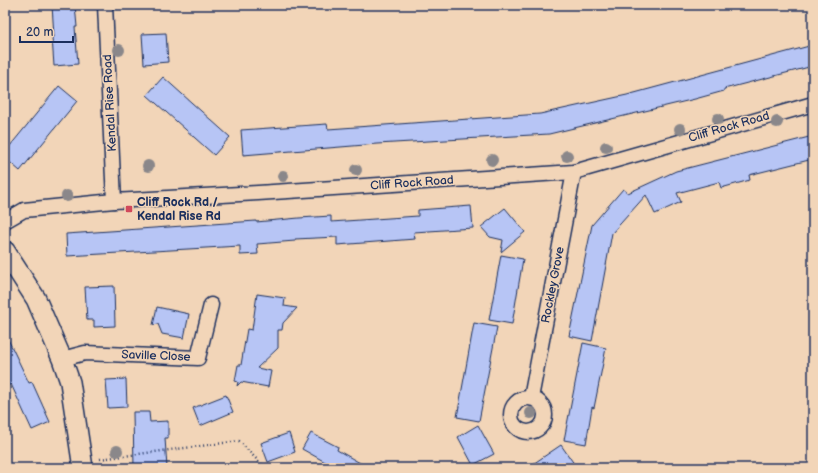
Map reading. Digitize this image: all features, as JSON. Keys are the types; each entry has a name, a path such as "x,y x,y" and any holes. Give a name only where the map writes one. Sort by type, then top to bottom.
{"street":[{"name":"Kendal Rise Road","path":"105,5 114,201"},
{"name":"Cliff Rock Road","path":"5,221 24,210 114,201 574,172 813,104"},
{"name":"Rockley Grove","path":"531,398 574,172"},
{"path":"5,251 36,299 62,359 70,382 83,465"},
{"name":"Saville Close","path":"62,359 85,354 198,358 211,305"}],"path":[{"path":"83,465 239,441 265,468"}],"building":[{"path":"52,5 75,5 78,64 54,66"},
{"path":"166,33 168,62 144,64 142,34"},
{"path":"813,45 813,66 724,89 724,91 695,99 549,134 377,144 243,155 241,130 327,124 328,129 540,114 627,95"},
{"path":"163,77 230,137 214,155 147,95"},
{"path":"59,86 77,101 20,171 5,158 5,152"},
{"path":"813,136 813,159 749,175 750,180 721,188 719,182 677,193 681,202 655,214 646,195 612,233 592,341 569,336 592,225 623,189 628,193 676,171"},
{"path":"471,206 473,228 414,232 415,239 337,245 337,237 295,239 295,241 257,244 258,254 240,255 240,246 67,256 66,234 331,216 331,222 418,216 418,210"},
{"path":"505,208 525,232 501,252 503,240 490,237 481,227"},
{"path":"501,255 523,259 512,324 489,320"},
{"path":"114,286 115,326 94,327 94,320 87,320 85,287"},
{"path":"257,294 285,298 284,306 297,308 283,323 282,330 278,330 278,348 257,368 271,371 268,387 241,382 237,386 238,382 235,381 238,365 241,365 247,329 252,330"},
{"path":"157,307 189,314 184,338 162,334 158,324 153,325"},
{"path":"474,323 497,327 479,421 457,417"},
{"path":"5,333 29,383 32,382 50,422 32,430 11,384 5,387"},
{"path":"583,343 606,348 594,408 592,407 586,444 564,440"},
{"path":"126,379 127,407 108,408 106,380"},
{"path":"226,395 233,412 200,426 193,408"},
{"path":"133,412 149,412 150,422 168,421 168,438 165,438 167,468 134,468"},
{"path":"478,425 494,454 473,465 458,437"},
{"path":"289,433 295,452 268,462 261,443"},
{"path":"311,433 338,447 337,450 369,468 336,468 302,449"},
{"path":"561,445 577,468 527,468"}],"place":[{"name":"Cliff Rock Rd / Kendal Rise Rd","path":"129,209"}]}
